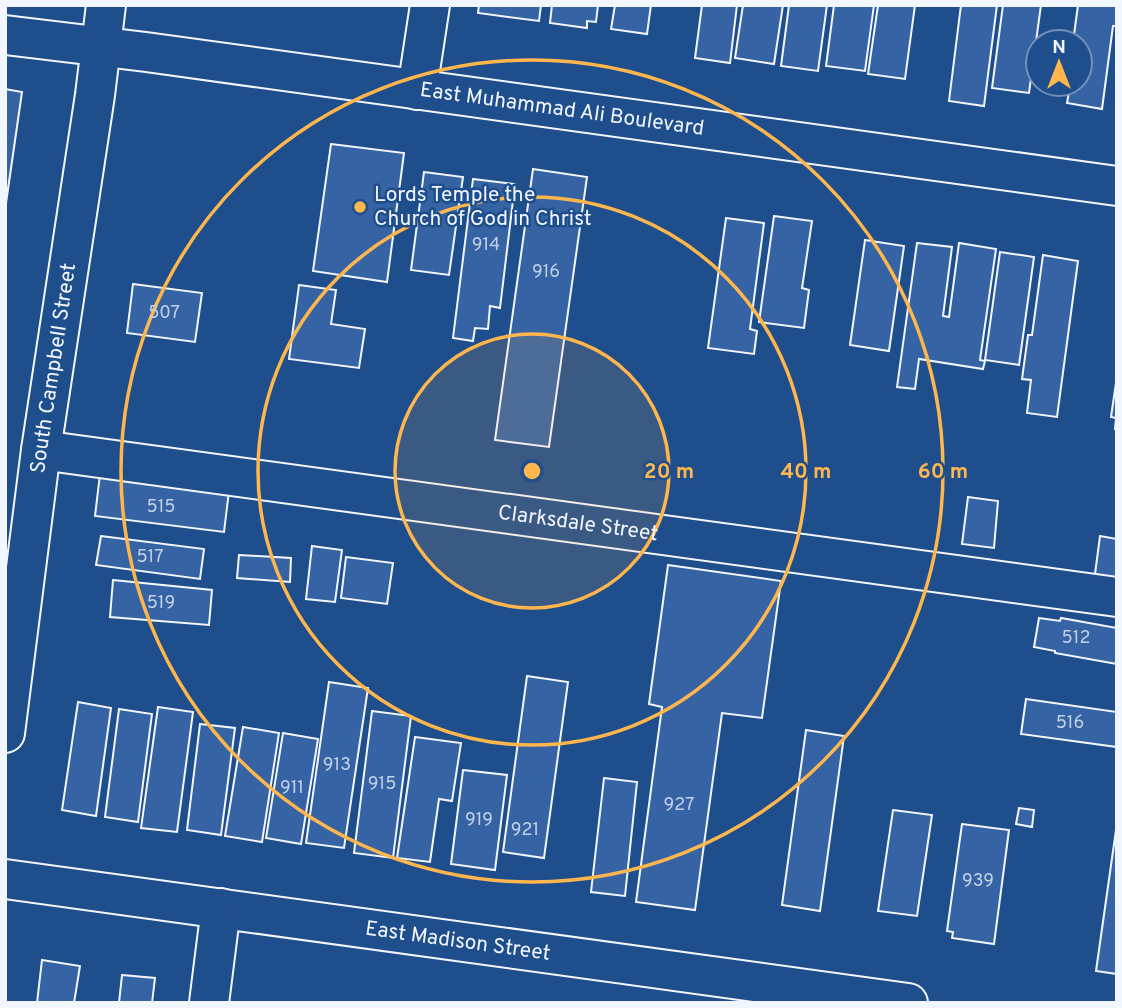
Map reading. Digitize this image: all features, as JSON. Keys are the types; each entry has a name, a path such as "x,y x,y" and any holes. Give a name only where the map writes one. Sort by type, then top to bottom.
{"street":[{"name":"South Campbell Street","path":"5,733 41,450 106,5"},
{"path":"417,90 430,5"},
{"name":"East Muhammad Ali Boulevard","path":"5,35 1117,186"},
{"name":"Clarksdale Street","path":"41,450 1117,597"},
{"name":"East Madison Street","path":"5,879 908,1003"},
{"path":"209,1003 221,908"}],"building":[{"path":"479,5 541,5 539,21 478,13"},
{"path":"552,5 598,5 596,22 587,21 587,28 550,23"},
{"path":"615,5 651,5 647,34 611,29"},
{"path":"702,5 737,5 730,63 695,58"},
{"path":"743,5 783,5 774,64 735,58"},
{"path":"789,5 827,5 818,71 781,66"},
{"path":"834,5 874,5 865,71 826,66"},
{"path":"878,5 915,5 905,79 868,74"},
{"path":"961,5 997,5 984,106 949,101"},
{"path":"1003,5 1041,5 1038,28 1024,28 1024,92 992,88"},
{"path":"1078,5 1116,5 1117,26 1113,26 1102,109 1067,103 1068,98 1094,98 1094,28 1075,28"},
{"path":"5,89 22,92 5,210"},
{"name":"Lords Temple the Church of God in Christ","path":"331,144 404,153 387,282 313,271"},
{"path":"533,169 587,177 549,447 495,440"},
{"path":"424,172 463,177 449,275 411,270"},
{"path":"473,179 515,184 500,308 490,306 488,329 475,328 473,341 453,338"},
{"path":"774,216 812,221 802,288 809,290 804,328 759,322"},
{"path":"726,218 764,223 750,329 757,331 754,354 708,348"},
{"path":"865,240 904,246 889,351 850,345"},
{"path":"917,243 952,247 943,316 949,317 959,243 996,249 980,360 985,361 983,369 919,359 915,389 897,387"},
{"path":"1000,252 1034,257 1019,365 985,360"},
{"path":"1043,255 1078,261 1057,417 1027,413 1031,380 1022,379 1028,335 1032,335"},
{"path":"133,284 202,293 195,342 127,333"},
{"path":"299,285 336,290 331,324 365,329 359,368 289,359"},
{"path":"1117,376 1117,429 1115,429 1116,418 1111,417"},
{"path":"100,474 229,491 224,532 95,516"},
{"path":"968,497 998,501 994,548 962,544"},
{"path":"101,536 204,549 200,579 96,565"},
{"path":"1100,536 1117,539 1117,592 1093,589"},
{"path":"312,546 342,550 335,602 306,599"},
{"path":"239,555 291,558 290,582 237,578"},
{"path":"346,557 393,563 387,604 341,598"},
{"path":"668,565 781,581 762,718 722,713 695,910 636,902 662,707 649,704"},
{"path":"113,580 212,590 209,625 110,617"},
{"path":"1039,618 1060,621 1061,618 1117,628 1117,664 1034,647"},
{"path":"527,676 568,682 544,858 503,852"},
{"path":"329,682 368,688 344,848 306,843"},
{"path":"1026,699 1117,712 1117,747 1021,734"},
{"path":"78,702 111,708 96,816 62,810"},
{"path":"158,707 193,712 177,832 141,828"},
{"path":"119,709 152,714 138,822 105,817"},
{"path":"372,711 411,716 393,858 354,853"},
{"path":"200,724 235,728 221,835 187,830"},
{"path":"243,727 279,733 262,842 225,836"},
{"path":"806,730 844,736 820,911 782,905"},
{"path":"283,733 318,739 301,844 266,838"},
{"path":"415,737 461,743 452,801 439,799 430,862 397,858"},
{"path":"463,770 507,775 495,870 451,864"},
{"path":"604,778 637,782 625,896 591,892"},
{"path":"1019,808 1034,810 1032,827 1016,824"},
{"path":"893,810 932,815 917,916 878,911"},
{"path":"1117,823 1117,974 1096,971"},
{"path":"962,824 1009,830 994,944 952,938 953,932 947,931"},
{"path":"42,960 80,966 74,1003 37,1003"},
{"path":"122,975 155,978 152,1003 119,1003"}],"place":[{"name":"Lords Temple the Church of God in Christ","path":"360,207"}]}
